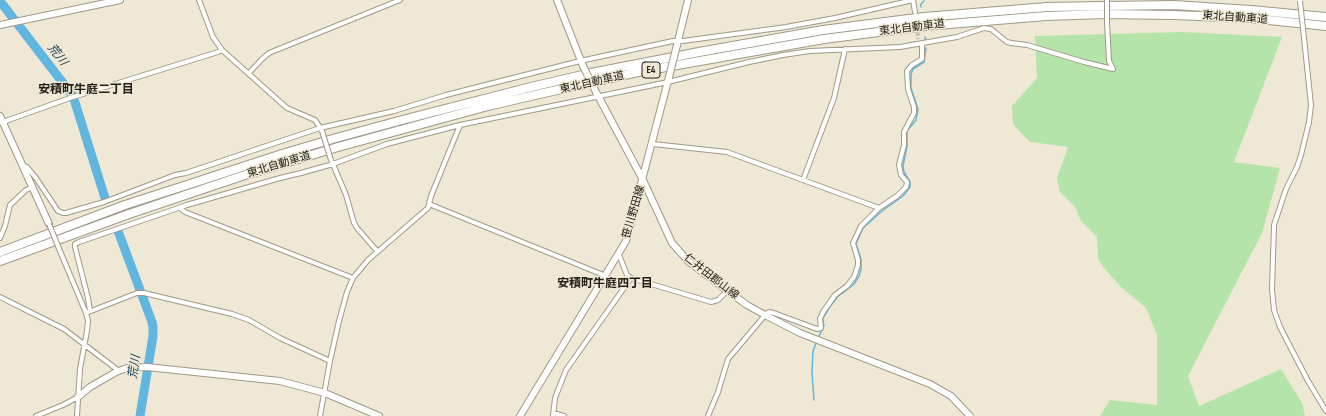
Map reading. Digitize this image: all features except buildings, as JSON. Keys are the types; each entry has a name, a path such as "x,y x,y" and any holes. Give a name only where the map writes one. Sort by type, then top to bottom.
{"highway":[{"name":"東北自動車道","path":"0,252 125,206 275,156 413,117 591,73 823,30 978,12 1104,6 1174,6 1251,10 1326,17"},
{"name":"東北自動車道","path":"0,261 128,214 338,146 535,95 638,72 749,52 824,39 925,26 1046,16 1103,14 1173,15 1250,18 1326,26"}],"street":[{"path":"0,25 120,0"},
{"path":"199,0 213,37 222,50 287,108 305,114 315,120 321,129 332,162 346,195 354,224 377,251"},
{"path":"249,73 269,53 400,0"},
{"name":"仁井田郡山線","path":"557,0 582,63 597,94 644,180 669,236 676,248 688,261 727,291 765,315 800,333 930,384 951,396 970,416"},
{"name":"笹川野田線","path":"520,416 619,255 626,241 644,180 688,0"},
{"path":"23,166 27,167 36,178 58,211 64,214 103,202 175,175 186,173 321,129 394,111 446,95 582,63 678,43 786,27 835,18 913,0 915,12"},
{"path":"77,416 80,369 88,327 88,298 75,244 187,205 301,173 387,144 460,125 597,94 783,55 810,51 900,47 919,42 957,37 984,28 989,28 1011,43 1027,45 1113,69 1109,61 1107,0"},
{"path":"1300,1 1311,105 1309,122 1299,161 1283,196 1274,225 1272,289 1274,310 1280,328 1308,381 1326,411"},
{"path":"708,416 718,392 728,359 731,354 744,342 765,315 769,312 774,313 816,328 821,328 820,319 823,312 835,295 849,284 854,277 858,260 853,246 854,240 862,224 879,208 897,196 907,186 907,182 900,173 900,166 904,145 904,132 914,113 908,89 907,71 912,65 922,59 919,42"},
{"path":"803,180 834,98 845,49"},
{"path":"3,122 222,50"},
{"path":"0,116 88,312"},
{"path":"320,416 330,361 344,301 353,278 362,265 377,251 427,209 460,125"},
{"path":"653,144 726,152 879,208"},
{"path":"0,238 6,226 10,205 26,190 32,187"},
{"path":"429,204 606,276"},
{"path":"180,208 185,212 353,278"},
{"path":"619,255 627,275 631,278 712,302 718,300 727,291"},
{"path":"564,416 553,414 555,398 566,370 631,278"},
{"path":"88,312 137,293 144,292 232,314 249,320 280,338 330,361"},
{"path":"0,297 64,329 119,371"},
{"path":"36,416 63,405 78,397 90,387 127,368 147,368 280,381 325,393 379,416"}],"green space":[{"path":"1182,32 1282,37 1234,162 1280,168 1262,233 1188,376 1199,406 1281,369 1302,403 1305,416 1100,416 1110,400 1157,405 1157,335 1146,308 1121,287 1104,268 1098,258 1097,237 1081,221 1075,207 1060,192 1057,178 1068,147 1030,142 1013,124 1012,106 1037,78 1035,36"}],"waterway":[{"name":"荒川","path":"0,1 73,96 105,198"},
{"path":"921,7 921,4 924,1"},
{"path":"925,37 926,41"},
{"path":"818,338 824,326 823,318 829,308 838,296 854,284 859,276 861,259 856,244 863,228 882,211 903,196 910,187 910,182 904,172 903,166 907,146 907,131 916,120 918,109 911,88 911,74 913,69 924,62 926,48"},
{"name":"荒川","path":"118,231 153,327 153,336 140,416"},
{"path":"814,400 812,372 813,351 817,341"}],"tunnel":[{"path":"917,26 918,39"}],"district":[{"name":"安積町牛庭二丁目","path":"86,90"},
{"name":"安積町牛庭四丁目","path":"605,284"}]}
